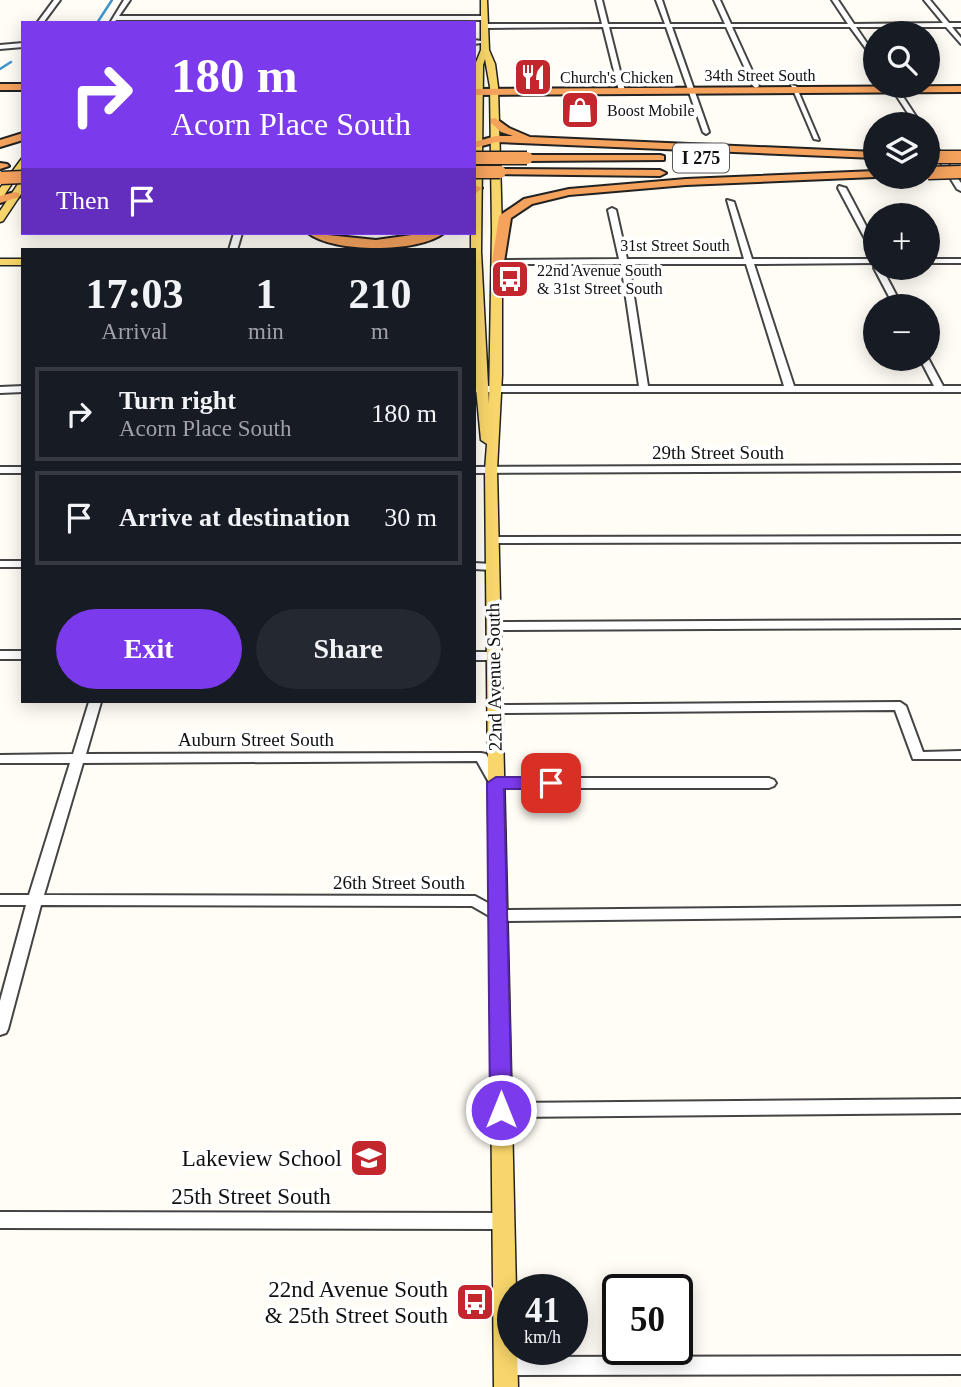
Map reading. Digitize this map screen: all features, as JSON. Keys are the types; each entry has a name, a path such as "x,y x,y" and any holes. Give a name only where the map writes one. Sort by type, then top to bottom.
{"highway":[{"name":"34th Street South","path":"690,88 863,85"},
{"name":"34th Street South","path":"940,86 961,87"},
{"name":"34th Street South","path":"940,87 961,87"},
{"name":"34th Street South","path":"476,89 863,88"},
{"path":"0,90 21,90"},
{"path":"495,121 505,130 532,140"},
{"path":"0,144 21,137"},
{"path":"477,145 496,139 863,155"},
{"path":"0,144 21,144"},
{"name":"I 275","path":"476,158 863,156"},
{"path":"940,157 961,158"},
{"path":"1,172 21,163"},
{"path":"1,172 21,177"},
{"name":"I 275","path":"476,172 863,173"},
{"path":"940,173 961,172"},
{"path":"498,262 505,216 519,205 538,198 569,192 676,183 863,174"},
{"path":"0,197 15,195"},
{"path":"320,235 334,240 363,243 407,241 430,235"}],"main road":[{"name":"22nd Avenue South","path":"482,470 498,389 496,139 494,89 491,64 485,46 484,0"},
{"name":"22nd Avenue South","path":"476,168 476,89 485,46"},
{"path":"0,197 21,165"},
{"path":"0,219 21,186"},
{"path":"0,262 21,262"},
{"name":"22nd Avenue South","path":"476,262 477,389 482,470 492,540 483,566 493,626 494,656 505,1376"},
{"name":"31st Street South","path":"476,262 498,262"}],"street":[{"path":"41,21 57,0"},
{"path":"114,20 127,0"},
{"path":"599,0 621,89"},
{"path":"659,0 706,132"},
{"path":"717,0 756,86"},
{"path":"835,0 863,42"},
{"path":"927,0 961,42"},
{"path":"114,20 299,21"},
{"path":"476,22 605,26 961,25"},
{"path":"476,44 485,46"},
{"path":"0,47 21,45"},
{"path":"794,88 817,139"},
{"path":"940,157 961,189"},
{"path":"842,188 863,227"},
{"path":"730,202 790,389"},
{"path":"612,210 644,389"},
{"name":"31st Street South","path":"498,262 863,261"},
{"path":"940,261 961,261"},
{"path":"930,371 940,389"},
{"path":"477,389 961,389"},
{"path":"0,390 21,390"},
{"name":"29th Street South","path":"482,470 961,468"},
{"path":"0,470 21,470"},
{"path":"492,540 961,539"},
{"path":"0,564 21,564"},
{"path":"493,626 961,624"},
{"path":"0,655 21,655"},
{"path":"476,656 494,656"},
{"path":"0,1029 95,703"},
{"path":"495,709 900,706 918,756 961,755"},
{"name":"Auburn Street South","path":"0,759 481,757 496,783"},
{"path":"496,783 769,783"},
{"name":"26th Street South","path":"0,900 475,901 498,916 961,911"},
{"path":"501,1110 961,1107"},
{"name":"25th Street South","path":"0,1220 503,1221"},
{"path":"505,1376 961,1364"}],"waterway":[{"path":"98,21 112,0"},
{"path":"0,69 11,62"}],"place":[{"name":"Church's Chicken","path":"533,77"},
{"name":"Boost Mobile","path":"580,110"},
{"name":"22nd Avenue South & 31st Street South","path":"510,279"},
{"name":"Lakeview School","path":"369,1158"},
{"name":"22nd Avenue South & 25th Street South","path":"475,1302"}],"route":[{"path":"501,1110 496,783 551,783"}]}
